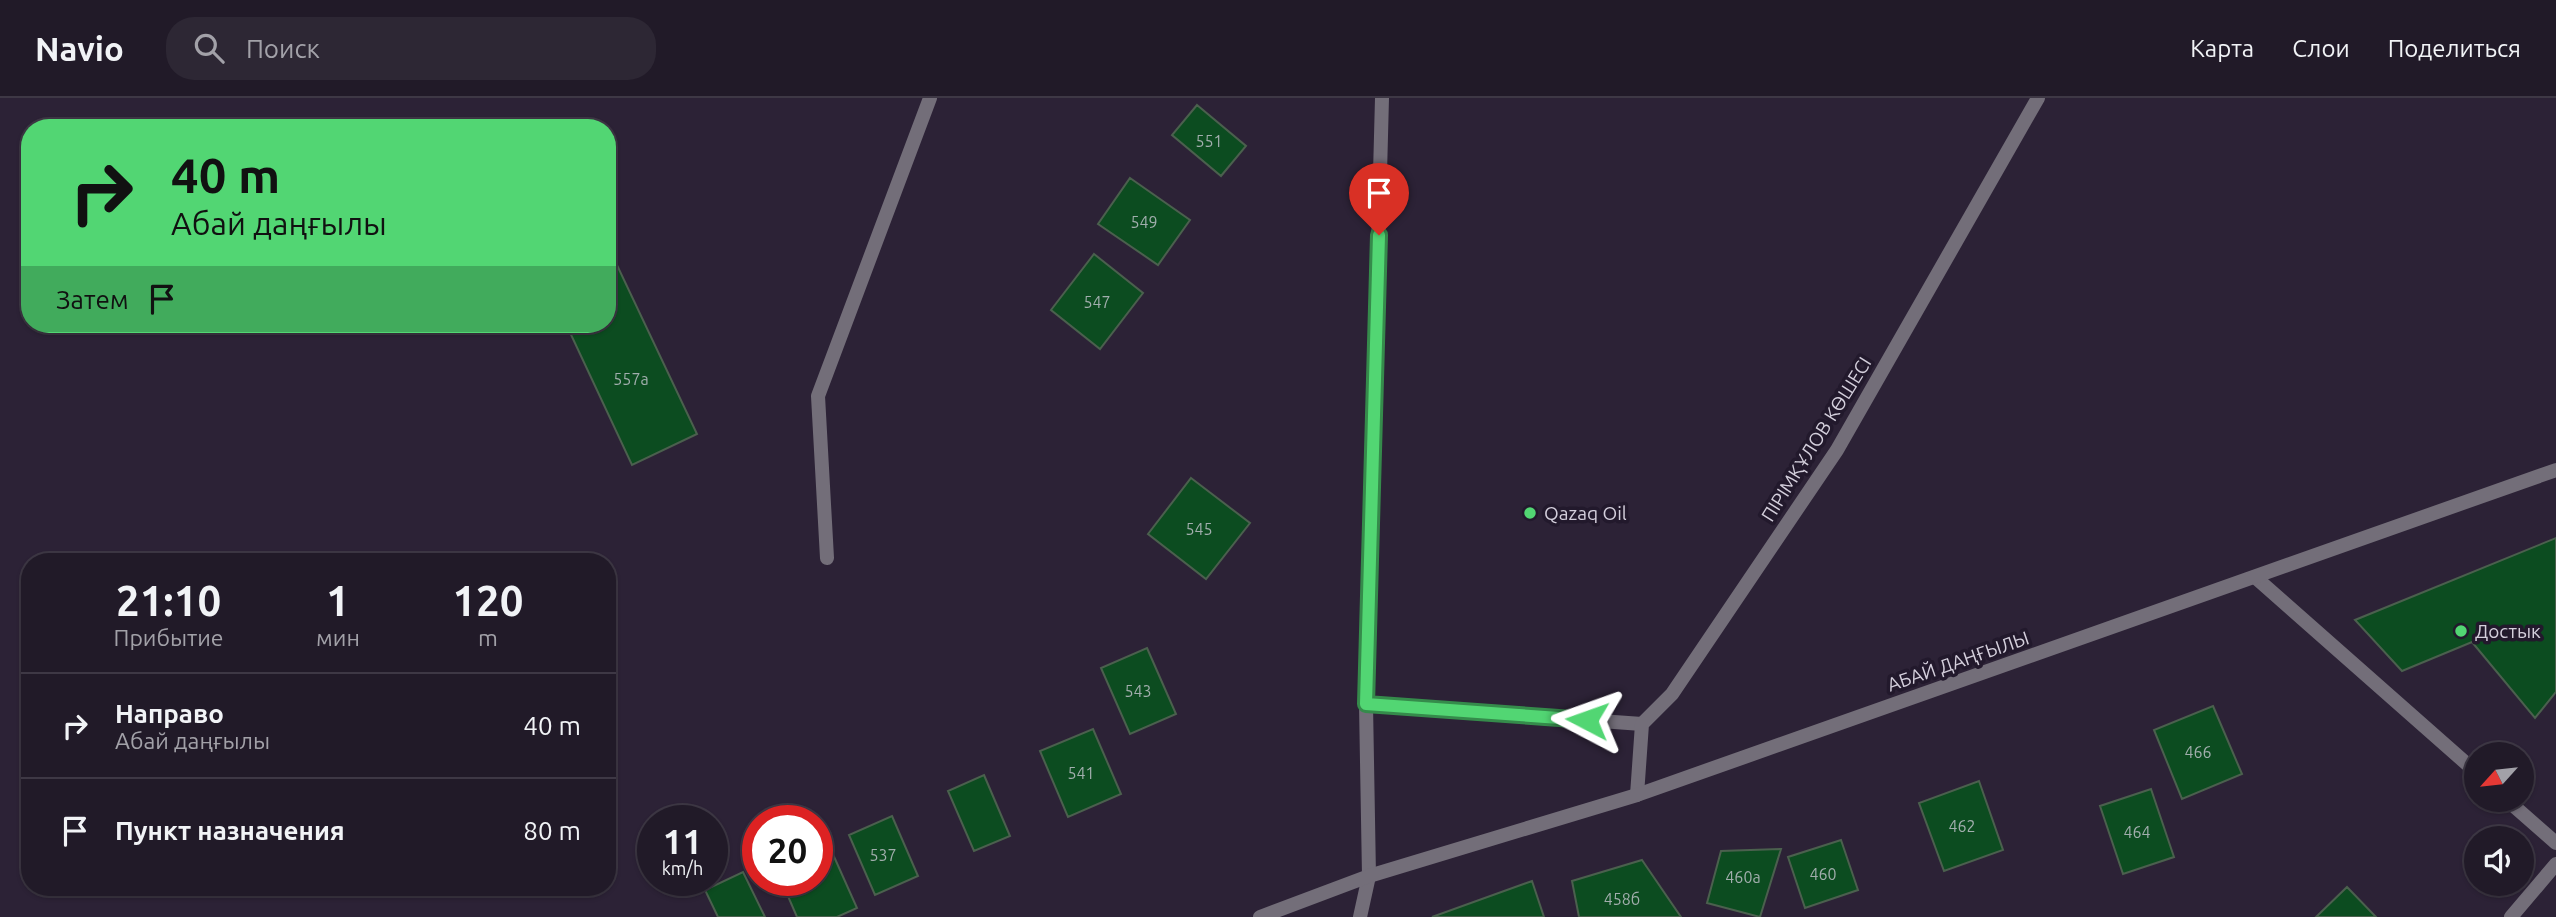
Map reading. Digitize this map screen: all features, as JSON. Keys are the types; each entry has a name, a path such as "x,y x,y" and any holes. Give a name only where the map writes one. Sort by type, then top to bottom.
{"street":[{"path":"827,558 818,396 930,98"},
{"path":"1360,917 1369,876 1366,704 1382,98"},
{"name":"ПІРІМҚҰЛОВ КӨШЕСІ","path":"1642,724 1672,694 1837,450 2038,98"},
{"name":"АБАЙ ДАҢҒЫЛЫ","path":"1260,917 1369,876 1637,795 2556,470"},
{"path":"2255,577 2464,761"},
{"path":"1366,704 1642,724 1637,795"},
{"path":"2521,812 2556,843"},
{"path":"2511,917 2556,864"}],"building":[{"path":"1197,105 1246,146 1221,176 1172,135"},
{"path":"1130,178 1190,220 1158,265 1098,224"},
{"path":"1094,254 1143,293 1100,349 1051,310"},
{"path":"616,263 697,434 632,465 570,333 616,333"},
{"path":"1191,478 1250,523 1206,579 1148,534"},
{"name":"Достык","path":"2556,538 2556,692 2535,718 2472,642 2402,671 2355,620"},
{"path":"1147,648 1176,714 1130,734 1101,668"},
{"path":"2213,706 2242,774 2182,799 2154,730"},
{"path":"1093,729 1121,794 1068,817 1040,751"},
{"path":"984,775 1010,836 974,851 948,791"},
{"path":"1979,781 2003,850 1944,871 1919,803"},
{"path":"2151,789 2174,857 2123,874 2100,806"},
{"path":"892,816 918,876 875,895 849,835"},
{"path":"1841,840 1858,890 1805,908 1788,857"},
{"path":"1781,849 1760,917 1707,903 1721,851"},
{"path":"833,854 857,908 837,917 797,917 788,896 833,896"},
{"path":"1642,860 1681,917 1579,917 1572,881"},
{"path":"742,872 742,896 755,896 765,917 718,917 708,896 728,896 728,879"},
{"path":"1532,881 1544,917 1432,917"},
{"path":"2347,887 2376,917 2316,917"}],"place":[{"name":"Qazaq Oil","path":"1530,513"},
{"name":"Достык","path":"2461,631"}],"route":[{"path":"1379,235 1366,704 1587,720"}]}
